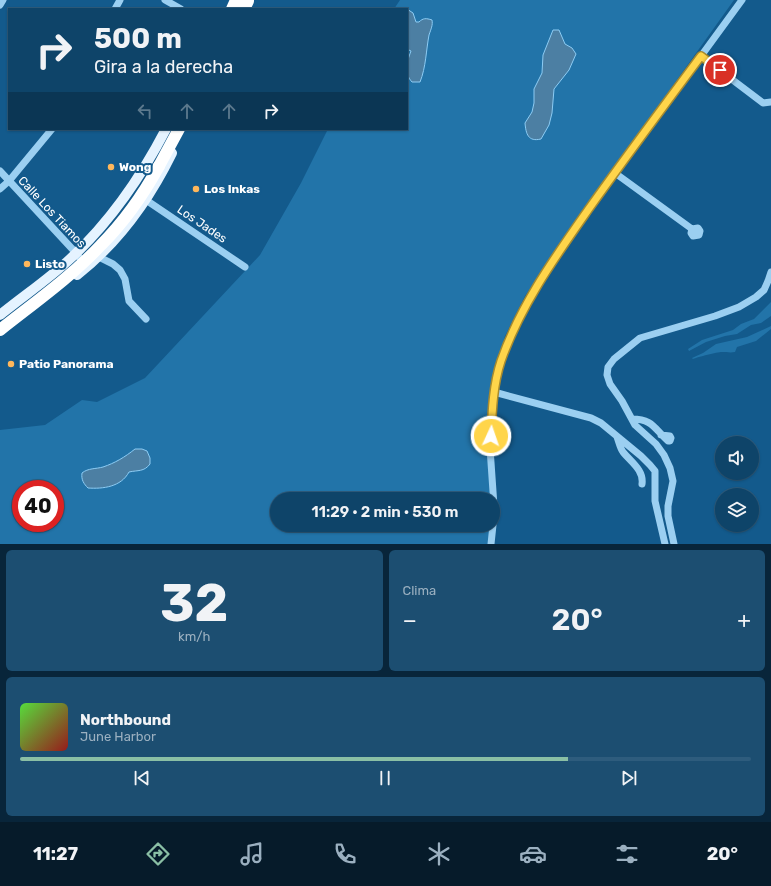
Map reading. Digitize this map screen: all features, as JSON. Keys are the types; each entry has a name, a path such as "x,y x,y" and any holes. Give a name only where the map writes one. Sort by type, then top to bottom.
{"highway":[{"path":"0,322 74,261 97,239 126,207 157,165 173,130"},
{"path":"0,330 78,267 101,246 138,201 157,165 178,130"}],"main road":[{"path":"0,315 38,286 76,253 99,230 133,187 165,130"},
{"path":"0,335 100,257 131,222 146,200 163,171 184,130"}],"street":[{"path":"0,5 3,0"},
{"path":"165,0 179,8"},
{"path":"493,492 490,448 494,392 500,363 516,324 536,288 563,245 742,0"},
{"path":"701,56 762,102 771,102"},
{"path":"0,189 9,181 51,130"},
{"name":"Calle Los Tiamos","path":"0,171 76,253 82,261 84,270"},
{"path":"615,173 692,229"},
{"name":"Los Jades","path":"146,200 245,267"},
{"path":"100,257 120,270 125,278 129,301 146,319"},
{"path":"674,544 668,516 668,506 673,481 670,468 664,455 656,444 642,433 610,384 607,375 608,367 640,338 739,307 756,297 764,290 771,272"},
{"path":"494,392 591,418 602,423 641,456 655,471 655,502 665,544"},
{"path":"632,419 640,419 651,422 661,435"},
{"path":"617,437 622,451 641,472 643,479 642,484"},
{"path":"491,544 492,532"}],"shaded area":[{"path":"400,0 734,0 571,228 525,296 505,336 491,383 488,446 491,492 270,492 270,532 490,532 489,544 0,544 0,430 45,425 82,400 97,402 145,378 260,255 301,183 328,130 408,130 408,8 395,8"},
{"path":"408,10 413,13 416,22 425,19 432,20 425,65 420,82 412,82 408,76 408,60 411,51 408,50"},
{"path":"553,30 559,30 565,44 572,48 576,54 569,70 554,89 552,113 549,125 541,139 537,140 528,136 525,123 532,112 534,103 534,89 542,73 543,55"},
{"path":"771,302 771,316 761,323 751,325 737,334 706,342 689,351 688,349 702,340 733,330 741,324 754,319"},
{"path":"771,326 771,329 756,341 737,347 735,352 720,352 692,358 703,353 716,344 747,337"},
{"path":"135,449 147,451 150,458 150,464 145,468 129,472 121,481 111,486 88,488 82,480 82,473 84,471 112,464"}],"place":[{"name":"Wong","path":"111,167"},
{"name":"Los Inkas","path":"196,189"},
{"name":"Listo","path":"27,264"},
{"name":"Patio Panorama","path":"11,364"}],"route":[{"path":"491,436 494,392 500,363 516,324 536,288 563,245 701,56 720,70"}]}
